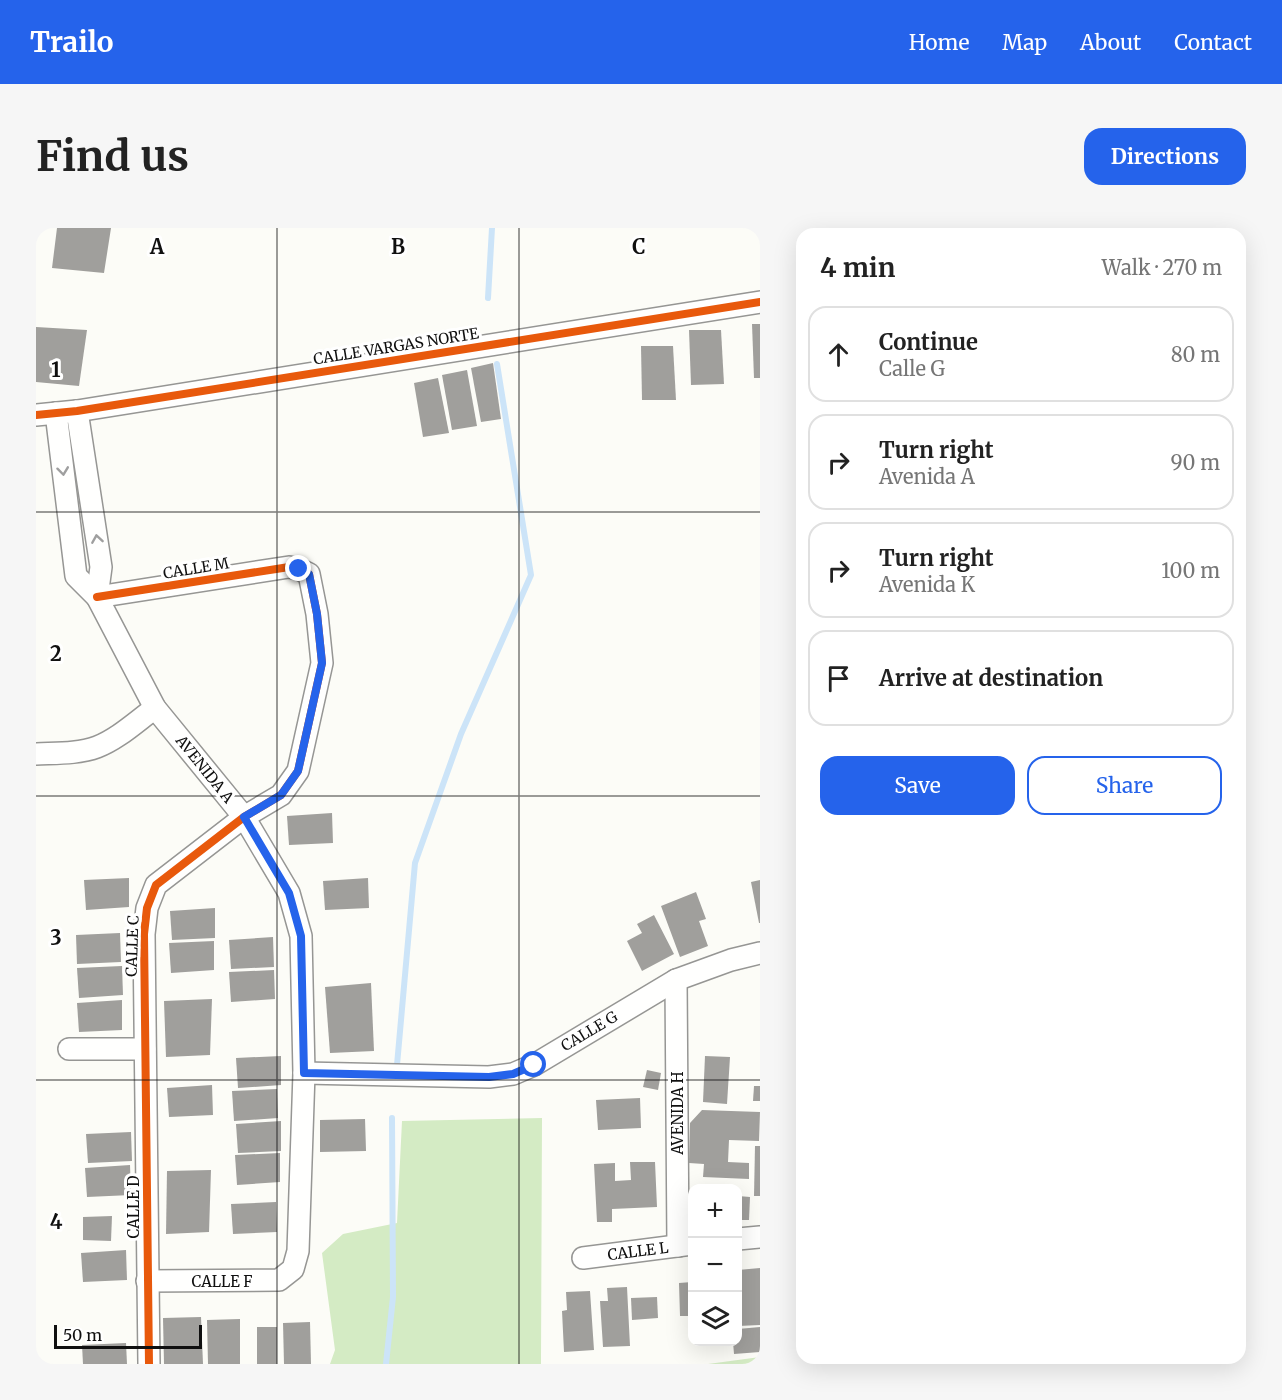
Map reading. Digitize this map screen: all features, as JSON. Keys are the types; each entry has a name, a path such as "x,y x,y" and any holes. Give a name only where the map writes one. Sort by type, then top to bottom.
{"street":[{"name":"CALLE VARGAS NORTE","path":"56,413 760,302"},
{"name":"AVENIDA A","path":"56,413 76,576 97,597 155,708 244,817 289,893 301,936 304,1073 298,1251 292,1269"},
{"name":"CALLE M","path":"97,597 289,567 299,569"},
{"name":"CALLE C","path":"145,1049 144,934 147,908 156,885 244,817 281,795 298,771 322,663 317,614 309,574 299,569"},
{"path":"36,754 96,748 155,708"},
{"name":"CALLE G","path":"304,1073 489,1077 513,1074 534,1065 676,980 731,960 760,953"},
{"name":"AVENIDA H","path":"676,980 685,1245"},
{"path":"69,1049 145,1049"},
{"name":"CALLE D","path":"145,1049 149,1364"},
{"path":"742,1239 760,1237"},
{"name":"CALLE L","path":"583,1258 685,1245"},
{"name":"CALLE F","path":"147,1281 279,1280 292,1269"}],"green space":[{"path":"542,1118 541,1364 330,1364 335,1350 322,1253 343,1234 397,1223 402,1121"},
{"path":"760,1357 760,1364 708,1364"}],"building":[{"path":"57,228 111,228 104,273 52,268"},
{"path":"752,324 760,324 760,378 754,378"},
{"path":"36,327 87,330 79,386 36,382"},
{"path":"689,330 721,330 724,384 691,385"},
{"path":"641,346 673,346 676,400 642,400"},
{"path":"493,363 501,419 481,422 471,368"},
{"path":"467,370 477,426 452,430 442,375"},
{"path":"438,378 449,433 423,437 414,383"},
{"path":"332,813 333,843 289,845 287,816"},
{"path":"129,878 129,907 86,910 84,880"},
{"path":"368,878 369,908 325,910 323,881"},
{"path":"760,880 760,923 759,923 751,882"},
{"path":"696,892 706,919 699,921 708,946 680,957 661,906"},
{"path":"215,908 215,938 172,940 170,911"},
{"path":"654,915 674,954 642,971 627,941 642,933 637,924"},
{"path":"120,933 121,962 77,964 76,935"},
{"path":"273,937 274,967 231,969 229,940"},
{"path":"214,941 214,970 171,973 169,943"},
{"path":"122,966 123,995 79,998 77,968"},
{"path":"274,970 275,999 231,1002 229,972"},
{"path":"371,983 374,1051 330,1053 325,987"},
{"path":"212,999 210,1055 166,1057 164,1001"},
{"path":"122,1000 122,1030 79,1032 77,1003"},
{"path":"281,1056 281,1085 238,1088 236,1058"},
{"path":"705,1056 730,1057 727,1104 703,1102"},
{"path":"647,1070 661,1073 658,1090 643,1087"},
{"path":"212,1085 213,1115 169,1117 167,1088"},
{"path":"754,1086 760,1086 760,1101 753,1101"},
{"path":"277,1089 278,1118 234,1121 232,1091"},
{"path":"640,1098 641,1128 598,1130 596,1100"},
{"path":"702,1110 760,1112 759,1141 729,1140 728,1162 749,1163 749,1179 703,1177 704,1164 689,1163 690,1123"},
{"path":"365,1119 366,1151 320,1152 320,1120"},
{"path":"281,1121 281,1151 238,1153 236,1124"},
{"path":"131,1132 132,1161 88,1163 86,1134"},
{"path":"755,1146 760,1146 760,1196 754,1196"},
{"path":"280,1153 280,1182 237,1185 235,1155"},
{"path":"630,1162 655,1162 657,1207 612,1209 612,1222 597,1222 594,1164 615,1163 615,1181 631,1180"},
{"path":"130,1165 131,1195 87,1197 85,1168"},
{"path":"211,1170 209,1232 166,1234 167,1171"},
{"path":"742,1196 750,1197 749,1220 742,1220"},
{"path":"276,1202 277,1232 233,1234 231,1204"},
{"path":"112,1216 111,1241 83,1240 83,1217"},
{"path":"126,1250 127,1280 83,1282 81,1253"},
{"path":"760,1268 760,1325 742,1326 742,1270"},
{"path":"688,1282 688,1316 680,1316 679,1283"},
{"path":"627,1287 630,1346 603,1347 600,1301 608,1301 607,1288"},
{"path":"590,1291 594,1350 564,1352 562,1311 567,1310 566,1292"},
{"path":"657,1297 658,1318 632,1320 631,1298"},
{"path":"201,1317 203,1364 164,1364 163,1318"},
{"path":"240,1319 240,1364 208,1364 207,1320"},
{"path":"310,1322 311,1364 284,1364 283,1323"},
{"path":"257,1327 277,1327 277,1364 257,1364"},
{"path":"760,1327 760,1352 734,1354 733,1346 742,1346 742,1329"},
{"path":"126,1343 127,1364 83,1364 82,1345"}],"waterway":[{"path":"488,298 492,228"},
{"path":"397,1065 415,863 461,734 531,575 497,364"},
{"path":"386,1364 393,1297 392,1118"}],"cycle path":[{"path":"36,415 77,411 760,302"},
{"path":"97,597 289,567 299,569 309,574 317,614 322,663 298,771 281,795 244,817 156,885 147,908 144,934 149,1364"}],"route":[{"path":"299,569 309,574 317,614 322,663 298,771 281,795 244,817 289,893 301,936 304,1073 489,1077 513,1074 534,1065"}]}
